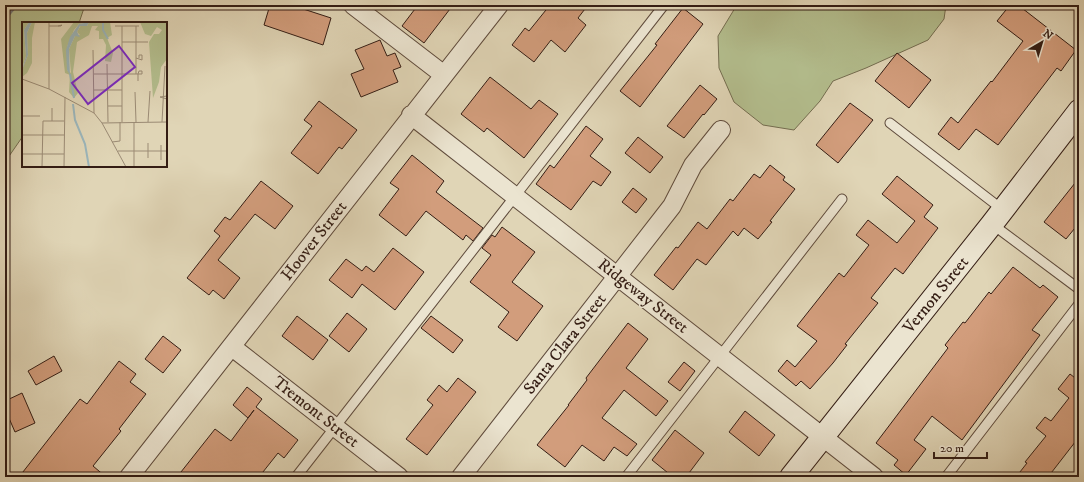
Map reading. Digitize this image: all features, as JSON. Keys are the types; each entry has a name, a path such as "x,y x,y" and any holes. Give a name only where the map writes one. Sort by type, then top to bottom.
{"street":[{"path":"353,5 444,75"},
{"name":"Hoover Street","path":"129,477 232,347 411,115 499,5"},
{"name":"Vernon Street","path":"791,477 998,217 1079,111"},
{"name":"Ridgeway Street","path":"411,115 874,477"},
{"name":"Santa Clara Street","path":"461,477 672,206 693,165 721,130"},
{"name":"Tremont Street","path":"232,347 399,477"}],"lane":[{"path":"296,477 664,5"},
{"path":"890,123 1079,289"},
{"path":"626,477 842,199"},
{"path":"946,477 1079,304"}],"green space":[{"path":"5,5 85,5 79,22 22,22 22,137 5,162"},
{"path":"744,5 946,5 944,19 928,40 833,81 820,101 794,130 763,125 734,102 719,68 718,36 735,8"}],"building":[{"path":"270,5 291,5 331,18 323,45 264,25"},
{"path":"418,5 453,5 424,43 402,26"},
{"path":"550,5 588,5 578,18 586,25 565,52 551,40 534,62 512,45 525,28 529,31"},
{"path":"1010,5 1018,5 1076,50 1061,71 1057,68 998,145 976,129 959,150 938,134 951,117 958,123 1023,41 997,21"},
{"path":"683,8 703,24 640,107 620,91 657,45 655,44"},
{"path":"380,40 387,56 395,53 401,67 393,70 398,82 361,97 351,74 364,69 355,50"},
{"path":"897,53 931,80 909,108 875,81"},
{"path":"490,77 531,109 539,100 558,114 524,158 487,128 484,132 461,114"},
{"path":"700,85 717,99 684,138 667,126"},
{"path":"319,101 357,130 342,149 339,147 318,174 291,153 312,126 304,120"},
{"path":"850,103 873,120 838,163 816,145"},
{"path":"586,126 603,139 590,156 611,172 601,186 593,181 571,210 536,184 550,165 554,168"},
{"path":"638,137 663,157 650,173 625,153"},
{"path":"412,155 444,181 436,192 483,228 473,241 466,235 463,240 426,211 406,236 379,215 399,189 390,183"},
{"path":"770,165 785,177 783,180 795,189 758,239 744,228 738,236 733,231 706,265 697,259 673,290 654,275 676,247 678,248 698,222 707,229 730,199 733,201 754,174 760,178"},
{"path":"897,176 933,205 924,217 938,228 903,274 895,268 871,298 878,303 845,344 847,345 833,363 810,389 801,381 796,386 778,371 787,360 795,367 817,341 797,326 839,273 844,277 869,245 856,235 868,220 897,243 915,221 882,194"},
{"path":"1079,178 1079,223 1066,239 1044,222"},
{"path":"261,181 293,206 275,229 255,214 218,260 240,278 224,299 213,290 209,295 187,278 220,236 214,231 225,217 230,220"},
{"path":"633,188 647,199 636,213 622,202"},
{"path":"502,227 535,252 512,282 543,306 517,341 498,327 509,312 470,282 491,255 482,248 492,235 495,237"},
{"path":"393,248 424,272 395,310 362,284 352,298 329,280 346,259 362,271 366,266 374,272"},
{"path":"1013,267 1040,288 1043,285 1058,297 1032,330 1040,335 962,440 932,416 914,440 926,449 906,475 894,465 898,460 876,443 948,348 945,345 963,322 965,323 989,292 991,294"},
{"path":"347,313 367,329 349,352 329,336"},
{"path":"297,316 328,340 313,360 282,336"},
{"path":"431,316 463,340 453,353 421,328"},
{"path":"628,323 648,339 626,368 668,401 656,416 624,390 602,418 637,444 627,456 614,447 604,461 582,445 565,467 537,445 569,405 587,380 586,378"},
{"path":"163,336 181,350 163,373 145,359"},
{"path":"54,356 62,371 36,385 28,371"},
{"path":"119,361 136,374 130,382 146,394 119,429 121,431 93,466 106,477 19,477 80,399 87,404"},
{"path":"684,362 695,371 680,391 668,382"},
{"path":"1070,374 1079,381 1079,437 1048,477 1016,477 1027,463 1025,462 1046,436 1036,428 1045,417 1051,421 1069,398 1058,389"},
{"path":"458,378 476,392 427,455 406,439 433,405 427,400 439,385 447,392"},
{"path":"247,387 262,399 256,407 298,440 284,458 278,453 259,477 177,477 215,429 231,441 254,410 248,418 233,405"},
{"path":"22,393 35,423 15,432 5,409 5,401"},
{"path":"745,411 775,435 759,456 729,432"},
{"path":"675,430 704,453 686,477 673,477 652,460"}],"waterway":[{"path":"5,17 15,5"}]}
